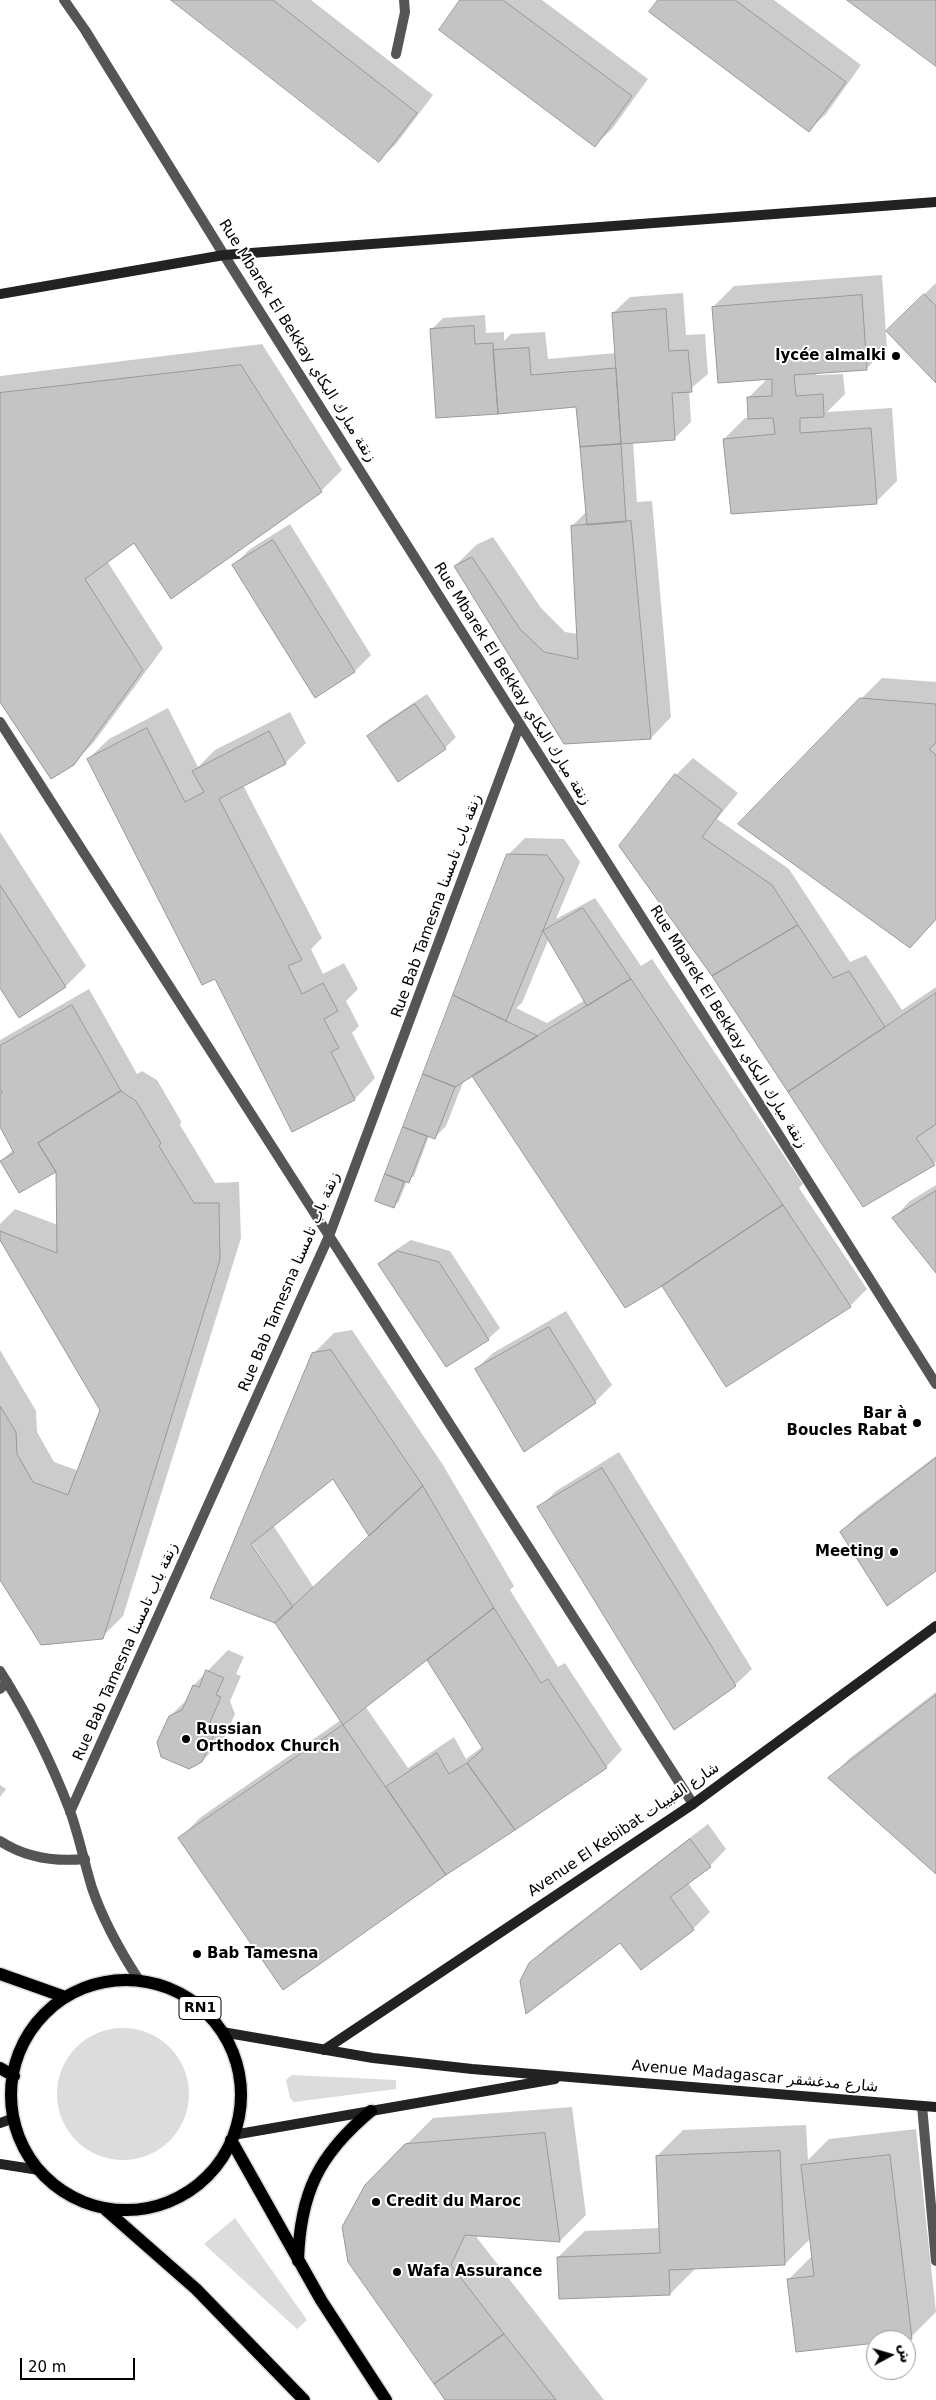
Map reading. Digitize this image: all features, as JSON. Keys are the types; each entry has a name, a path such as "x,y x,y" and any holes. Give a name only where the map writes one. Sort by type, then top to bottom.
{"main road":[{"path":"0,1974 65,1997"},
{"name":"RN1","path":"113,1980 138,1980 162,1986 185,1996 206,2012 222,2032 238,2071 239,2107 232,2138 219,2163 202,2182 181,2197 157,2207 131,2211 106,2210 86,2204 52,2184 27,2154 14,2118 14,2076 18,2054 29,2032 45,2012 65,1997 88,1986 113,1980"},
{"path":"0,2068 14,2076"},
{"path":"298,2261 299,2232 304,2204 315,2177 330,2152 342,2137 370,2111"},
{"path":"232,2138 298,2261 386,2400"},
{"name":"RN1","path":"106,2210 196,2289 304,2400"}],"street":[{"name":"Rue Mbarek El Bekkay زنقة مبارك البكاي","path":"64,0 85,30 224,255 936,1384"},
{"path":"396,54 405,12 404,0"},
{"path":"0,294 224,255 936,202"},
{"path":"0,722 693,1804"},
{"name":"Rue Bab Tamesna زنقة باب تامسنا","path":"70,1812 329,1236 520,724"},
{"name":"Avenue El Kebibat شارع القبيبات","path":"324,2050 693,1804 936,1626"},
{"path":"0,1670 4,1685 31,1724 53,1767 70,1812 100,1908 114,1938 138,1980"},
{"path":"0,1841 23,1853 43,1859 63,1861 85,1858"},
{"name":"Avenue Madagascar شارع مدغشقر","path":"222,2032 324,2050 464,2069 936,2107"},
{"name":"Avenue Madagascar شارع مدغشقر","path":"232,2138 370,2111 571,2077"},
{"path":"922,2106 936,2260"},
{"path":"0,2124 14,2118"},
{"path":"0,2164 39,2170"}],"shaded area":[{"path":"123,2028 136,2029 148,2033 170,2047 184,2069 188,2081 188,2107 184,2119 170,2141 148,2155 136,2159 123,2160 110,2159 98,2155 76,2141 62,2119 58,2107 57,2094 58,2081 62,2069 76,2047 98,2033 110,2029"},
{"path":"292,2075 396,2080 396,2089 294,2102 290,2098 286,2080"},
{"path":"235,2218 307,2320 297,2329 204,2244"}],"building":[{"path":"171,0 273,0 417,113 379,162"},
{"path":"460,0 503,0 632,96 595,147 439,30"},
{"path":"658,0 735,0 846,82 809,132 649,12"},
{"path":"847,0 936,0 936,66"},
{"path":"924,294 936,306 936,383 886,331"},
{"path":"862,295 867,370 794,375 796,396 823,394 824,417 800,418 800,433 871,428 877,504 731,514 723,439 775,434 773,418 748,419 747,397 772,396 772,379 718,383 712,307"},
{"path":"666,309 669,351 688,350 692,392 672,393 675,440 621,444 612,313"},
{"path":"474,326 475,344 493,343 498,414 436,418 430,329"},
{"path":"529,348 531,375 616,368 621,444 580,447 576,407 498,414 493,350"},
{"path":"241,365 322,492 171,599 134,543 85,579 143,670 74,765 51,779 0,702 0,393"},
{"path":"621,444 626,522 587,525 580,447"},
{"path":"631,521 651,739 564,744 454,566 472,557 520,629 544,652 578,659 571,526"},
{"path":"273,540 355,672 315,698 232,565"},
{"path":"860,698 936,704 936,743 929,749 936,755 936,919 910,948 738,824"},
{"path":"415,704 446,749 398,782 367,736"},
{"path":"147,728 185,802 204,792 192,771 269,731 286,764 219,799 302,960 288,966 302,994 323,983 338,1011 324,1019 339,1048 331,1052 355,1100 292,1132 215,979 202,985 87,759"},
{"path":"675,774 722,810 702,837 772,885 798,925 712,976 619,846"},
{"path":"507,854 547,855 564,879 506,1021 453,995"},
{"path":"0,885 66,987 19,1018 0,988"},
{"path":"583,908 631,979 587,1006 543,931"},
{"path":"798,925 833,978 849,971 885,1027 788,1092 712,976"},
{"path":"631,979 783,1205 662,1286 625,1308 472,1076"},
{"path":"936,993 936,1124 916,1138 935,1165 863,1207 788,1092"},
{"path":"453,995 538,1036 455,1087 423,1074"},
{"path":"72,1005 121,1091 38,1143 56,1172 19,1193 0,1161 14,1153 0,1127 0,1094 2,1093 0,1089 0,1046"},
{"path":"423,1074 455,1087 435,1139 403,1127"},
{"path":"121,1091 136,1101 161,1143 159,1146 194,1203 219,1203 220,1260 103,1639 41,1645 0,1580 0,1406 16,1432 17,1454 33,1482 68,1495 100,1410 0,1240 0,1231 57,1253 56,1172 38,1143"},
{"path":"403,1127 427,1136 409,1183 385,1174"},
{"path":"385,1174 404,1182 394,1208 375,1201"},
{"path":"936,1191 936,1273 892,1218"},
{"path":"783,1205 851,1307 726,1387 662,1286"},
{"path":"398,1251 439,1262 489,1340 446,1367 378,1264"},
{"path":"549,1327 596,1403 524,1452 475,1369"},
{"path":"331,1350 423,1486 369,1536 333,1479 251,1544 293,1607 275,1623 210,1598 312,1353"},
{"name":"Meeting","path":"936,1458 936,1571 887,1606 840,1532"},
{"path":"602,1468 736,1686 674,1730 537,1507"},
{"path":"423,1486 494,1608 343,1725 275,1623"},
{"path":"494,1608 541,1683 548,1679 607,1768 515,1830 467,1763 483,1749 427,1660"},
{"path":"206,1670 224,1678 216,1695 221,1697 210,1722 214,1735 202,1762 189,1769 161,1757 157,1742 169,1716 182,1710 193,1685 199,1687"},
{"path":"936,1695 936,1874 828,1778"},
{"path":"343,1725 446,1875 283,1990 178,1838"},
{"path":"437,1753 449,1774 467,1763 515,1830 446,1875 386,1787"},
{"path":"690,1839 711,1867 670,1897 694,1930 641,1970 620,1943 526,2014 520,1981 529,1963"},
{"path":"545,2133 560,2242 465,2235 451,2265 504,2334 434,2384 348,2262 342,2227 365,2185 405,2144"},
{"path":"780,2151 785,2265 669,2270 670,2295 559,2299 557,2257 660,2253 656,2156"},
{"path":"890,2155 911,2330 866,2330 866,2344 796,2352 787,2279 814,2276 801,2165"},
{"path":"504,2334 556,2400 445,2400 434,2384"}],"place":[{"name":"lycée almalki","path":"896,356"},
{"name":"Bar à Boucles Rabat","path":"917,1423"},
{"name":"Meeting","path":"894,1552"},
{"name":"Russian Orthodox Church","path":"186,1739"},
{"name":"Bab Tamesna","path":"197,1954"},
{"name":"Credit du Maroc","path":"376,2202"},
{"name":"Wafa Assurance","path":"397,2272"}]}
